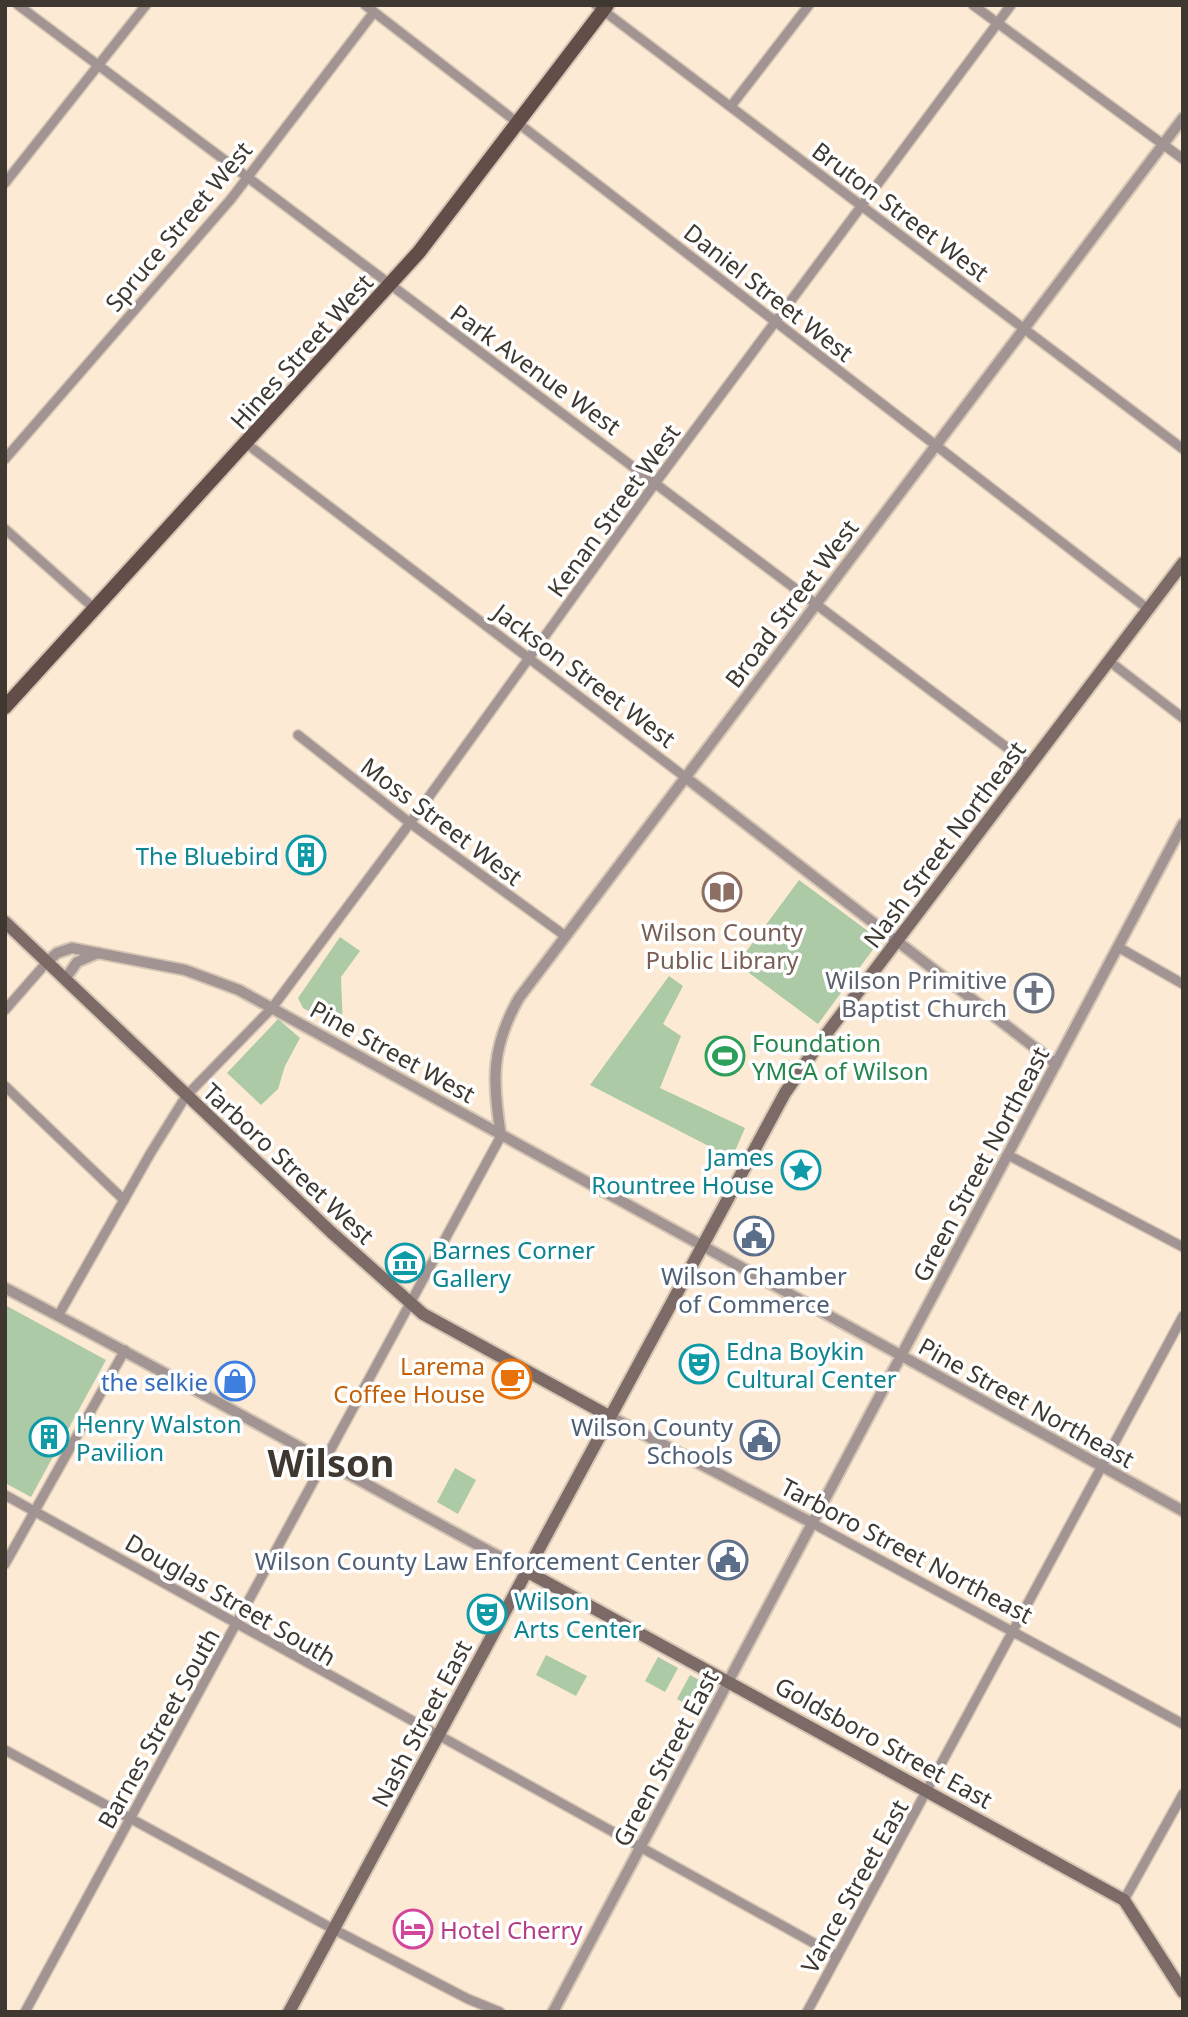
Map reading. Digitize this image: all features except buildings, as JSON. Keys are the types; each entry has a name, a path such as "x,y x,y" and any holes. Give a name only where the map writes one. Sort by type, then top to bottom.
{"main road":[{"name":"Hines Street West","path":"5,706 96,610 391,285 519,123 602,7"},
{"name":"Nash Street Northeast","path":"609,1416 704,1248 785,1093 1183,563"},
{"name":"Tarboro Street West","path":"5,922 187,1096 423,1314 609,1416"},
{"name":"Nash Street East","path":"289,2012 609,1416"},
{"name":"Goldsboro Street East","path":"526,1570 1124,1900 1182,1988"}],"street":[{"name":"Park Avenue West","path":"18,5 656,481 1030,765"},
{"path":"5,183 100,67 146,5"},
{"name":"Daniel Street West","path":"365,5 1148,609"},
{"path":"731,106 809,5"},
{"path":"973,5 1183,159"},
{"name":"Kenan Street West","path":"58,1316 187,1096 272,1008 410,823 656,481 1012,5"},
{"name":"Bruton Street West","path":"602,7 1183,449"},
{"name":"Spruce Street West","path":"5,459 231,199 374,12"},
{"name":"Broad Street West","path":"501,1136 493,1077 503,1030 519,998 1183,118"},
{"name":"Jackson Street West","path":"247,444 685,777 1056,1064"},
{"path":"5,529 96,610"},
{"path":"1109,661 1183,718"},
{"name":"Moss Street West","path":"298,735 410,823 564,935"},
{"name":"Green Street Northeast","path":"814,1524 1183,824"},
{"path":"1118,947 1183,985"},
{"name":"Pine Street West","path":"47,962 57,953 72,948 185,970 239,990 704,1248"},
{"path":"66,978 77,962 98,953"},
{"path":"5,1010 47,962"},
{"path":"5,1086 124,1200"},
{"name":"Barnes Street South","path":"25,2012 501,1136"},
{"path":"1008,1155 1183,1247"},
{"name":"Pine Street Northeast","path":"704,1248 1183,1511"},
{"path":"5,1288 125,1350 323,1463 526,1570"},
{"name":"Vance Street East","path":"807,2012 1183,1316"},
{"path":"5,1564 125,1350"},
{"name":"Tarboro Street Northeast","path":"609,1416 1015,1631 1183,1724"},
{"name":"Douglas Street South","path":"5,1495 837,1956"},
{"name":"Green Street East","path":"553,2012 814,1524"},
{"path":"5,1750 333,1929 468,1999 500,2012"},
{"path":"1124,1900 1183,1794"}],"green space":[{"path":"799,880 880,940 818,1024 737,964"},
{"path":"340,937 360,951 341,977 343,1030 303,1008 298,998"},
{"path":"669,976 683,986 663,1024 681,1036 660,1088 745,1128 732,1158 590,1085"},
{"path":"278,1019 300,1038 285,1066 278,1089 261,1105 227,1073"},
{"path":"5,1305 106,1360 31,1497 5,1483"},
{"path":"455,1468 476,1480 458,1514 437,1502"},
{"path":"546,1655 587,1676 576,1696 536,1675"},
{"path":"658,1657 678,1668 665,1692 645,1681"},
{"path":"690,1675 710,1686 697,1710 677,1699"}],"place":[{"name":"The Bluebird","path":"306,855"},
{"name":"Wilson County Public Library","path":"722,892"},
{"name":"Wilson Primitive Baptist Church","path":"1034,993"},
{"name":"Foundation YMCA of Wilson","path":"725,1056"},
{"name":"James Rountree House","path":"801,1170"},
{"name":"Wilson Chamber of Commerce","path":"754,1236"},
{"name":"Barnes Corner Gallery","path":"405,1263"},
{"name":"Edna Boykin Cultural Center","path":"699,1364"},
{"name":"Larema Coffee House","path":"512,1379"},
{"name":"the selkie","path":"235,1381"},
{"name":"Henry Walston Pavilion","path":"49,1437"},
{"name":"Wilson County Schools","path":"760,1440"},
{"name":"Wilson County Law Enforcement Center","path":"728,1560"},
{"name":"Wilson Arts Center","path":"487,1614"},
{"name":"Hotel Cherry","path":"413,1929"}],"district":[{"name":"Wilson","path":"331,1462"}]}
